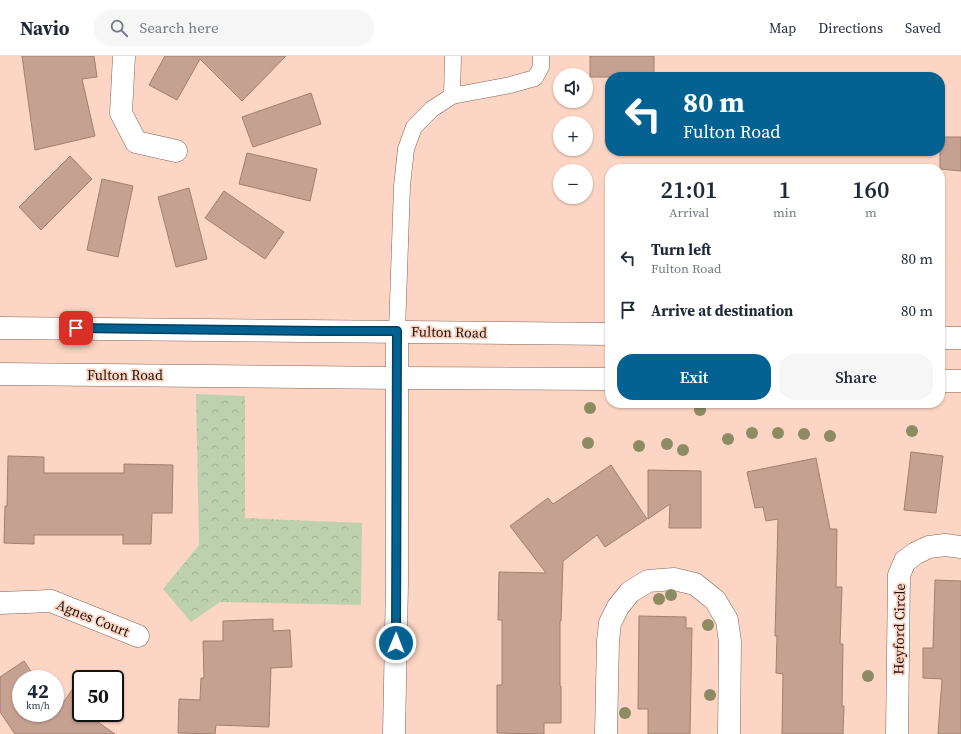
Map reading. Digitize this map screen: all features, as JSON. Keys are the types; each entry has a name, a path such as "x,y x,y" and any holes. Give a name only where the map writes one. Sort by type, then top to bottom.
{"main road":[{"path":"124,56 121,113 136,142 176,151"},
{"name":"Fulton Road","path":"0,328 605,334"},
{"path":"394,734 397,575 397,331"},
{"path":"945,338 961,338"},
{"name":"Fulton Road","path":"0,374 605,379"},
{"path":"945,381 961,381"},
{"name":"Heyford Circle","path":"897,734 899,575 905,561 916,553 929,547 945,545 961,547"},
{"path":"606,734 608,641 610,623 618,607 630,592 648,581 674,579 695,584 715,600 727,620 730,642 729,734"},
{"name":"Agnes Court","path":"0,603 51,601 138,636"}],"lane":[{"path":"452,56 452,96"},
{"path":"397,331 402,186 406,149 414,127 432,109 452,96 510,85 535,78 541,67 541,56"}],"green space":[{"path":"196,394 245,396 245,518 362,523 361,605 220,602 191,622 163,589 199,545"}],"building":[{"path":"22,56 94,56 97,77 82,79 95,136 35,150"},
{"path":"165,56 286,56 242,101 200,59 177,100 149,85"},
{"path":"590,56 654,56 654,72 605,72 605,77 593,77 593,68 590,68"},
{"path":"311,93 321,124 253,147 242,117"},
{"path":"945,137 961,137 961,171 945,169 945,164 940,164 940,156 945,156"},
{"path":"247,153 317,169 310,201 239,184"},
{"path":"70,156 92,179 41,230 19,207"},
{"path":"102,179 133,186 118,257 87,250"},
{"path":"189,188 207,259 176,267 158,197"},
{"path":"224,191 284,232 265,259 205,218"},
{"path":"911,452 943,456 936,513 904,510"},
{"path":"8,456 44,457 44,473 124,473 124,464 173,465 172,513 152,513 151,544 123,544 123,535 34,535 34,544 4,543 5,506 7,506"},
{"path":"816,458 830,529 837,529 836,587 842,587 840,644 843,644 843,734 782,734 783,674 776,673 777,636 775,636 778,519 766,521 763,507 755,508 747,472"},
{"path":"611,465 647,519 605,547 597,535 563,561 560,621 561,723 544,723 544,734 497,733 497,685 502,685 502,620 498,620 499,572 546,573 510,526 548,498 553,504"},
{"path":"648,470 701,471 701,528 669,528 670,504 648,519"},
{"path":"935,580 961,581 961,734 938,734 942,679 923,678 923,648 933,648"},
{"path":"639,616 686,617 686,628 692,628 690,734 648,734 648,709 638,709"},
{"path":"273,619 273,631 290,630 292,667 271,668 269,727 216,725 215,734 178,733 179,699 200,700 201,678 204,678 203,641 223,641 223,621"},
{"path":"24,661 30,670 12,670 12,722 64,722 64,701 72,690 72,722 98,722 115,734 15,734 0,712 0,677"}],"route":[{"path":"76,328 397,331 396,643"}]}
